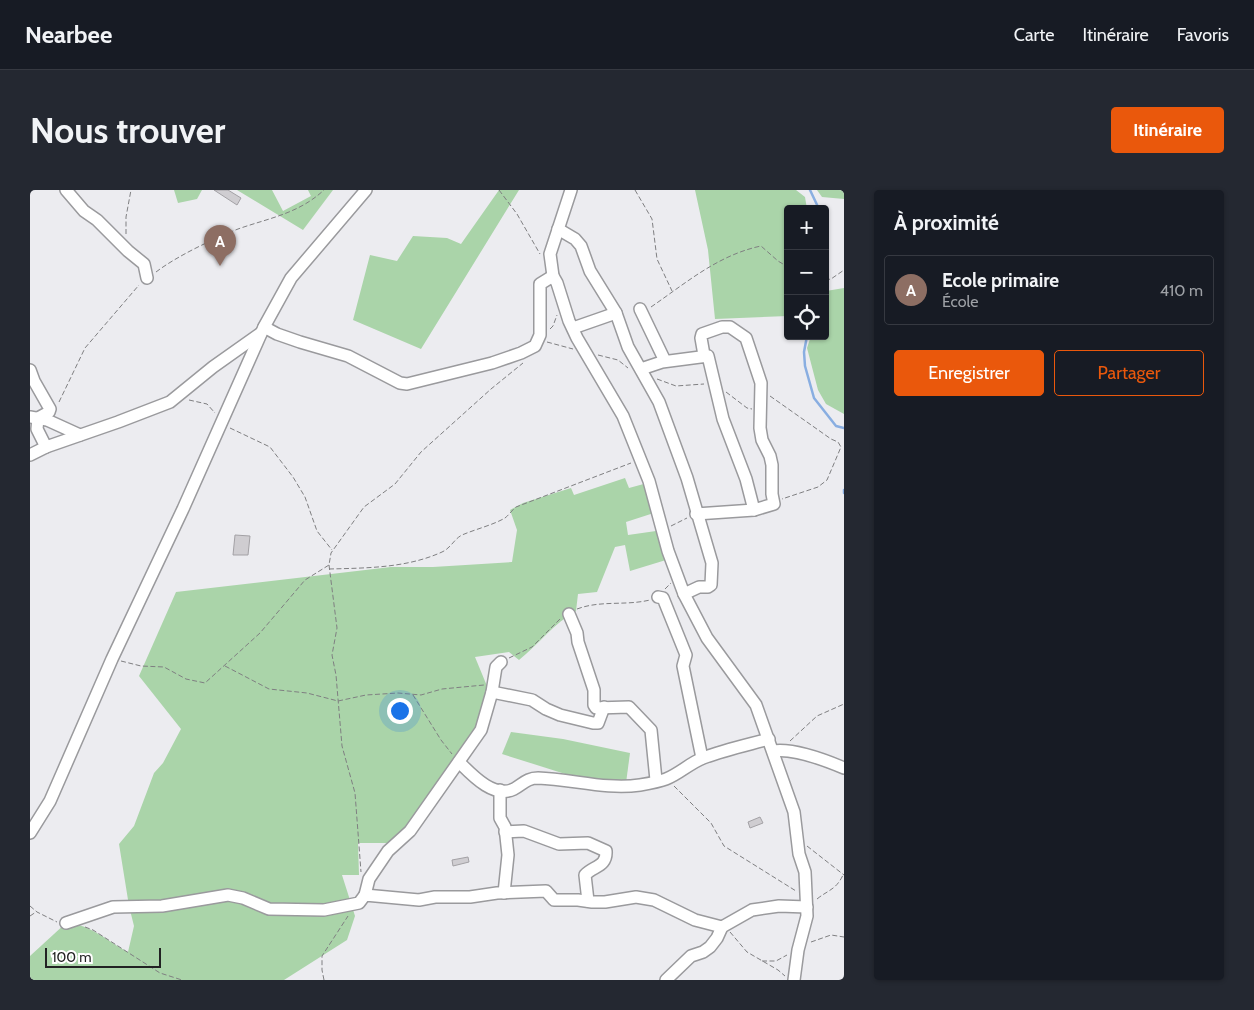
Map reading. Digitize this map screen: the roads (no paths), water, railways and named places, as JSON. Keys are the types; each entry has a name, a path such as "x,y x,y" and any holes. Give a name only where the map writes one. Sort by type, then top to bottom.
{"street":[{"path":"66,190 80,207 97,220 128,252 144,264 147,278"},
{"path":"30,833 50,801 112,659 263,330 291,278 366,190"},
{"path":"571,190 550,254 553,276 572,328 623,416 649,481 668,551 684,594 707,638 756,705 769,739 778,751 794,812 797,840 805,872 807,916 795,962 794,980"},
{"path":"558,229 575,239 581,246 590,271 616,313 628,347 659,402 675,442 712,563 711,585 699,587 684,594"},
{"path":"263,330 348,356 400,383 408,384 492,363 535,346 540,335 540,284 553,276"},
{"path":"640,309 666,361"},
{"path":"572,328 616,313"},
{"path":"696,514 754,510 774,504 772,465 762,440 760,428 761,383 746,338 730,327 722,327 702,334 704,355"},
{"path":"30,455 46,447 155,409 176,398 263,330"},
{"path":"641,369 666,361 704,355 709,358 723,419 746,479 754,510"},
{"path":"30,370 34,381 50,408 49,412 34,418"},
{"path":"34,418 54,423 80,435"},
{"path":"34,418 46,447"},
{"path":"658,597 664,598 686,655 683,666 702,758"},
{"path":"569,614 577,633 578,642 594,690 594,705 596,708 629,707 651,730 661,780"},
{"path":"66,923 112,907 162,906 228,895 243,898 269,909 324,910 359,903 365,895 369,879 393,846 410,831 481,730 496,668 501,662"},
{"path":"492,688 532,700 560,715 593,723 598,723 601,719 604,707"},
{"path":"459,762 488,788 500,790 513,790 530,778 557,779 582,784 641,785 661,780 702,758 769,739"},
{"path":"778,751 794,752 844,768"},
{"path":"500,790 500,818 505,832 508,855 504,893"},
{"path":"505,832 524,831 559,844 588,843 606,852 607,855 603,863 585,875 588,901"},
{"path":"365,895 419,900 435,897 470,897 546,891 554,900 604,902 636,897 654,900 695,920 722,927"},
{"path":"666,980 690,956 703,952 710,947 722,927 752,910 807,903"}],"waterway":[{"path":"810,190 817,205"},
{"path":"806,340 804,352 805,366 814,398 836,426 844,428"}],"place":[{"name":"Ecole primaire","path":"220,266"}]}
